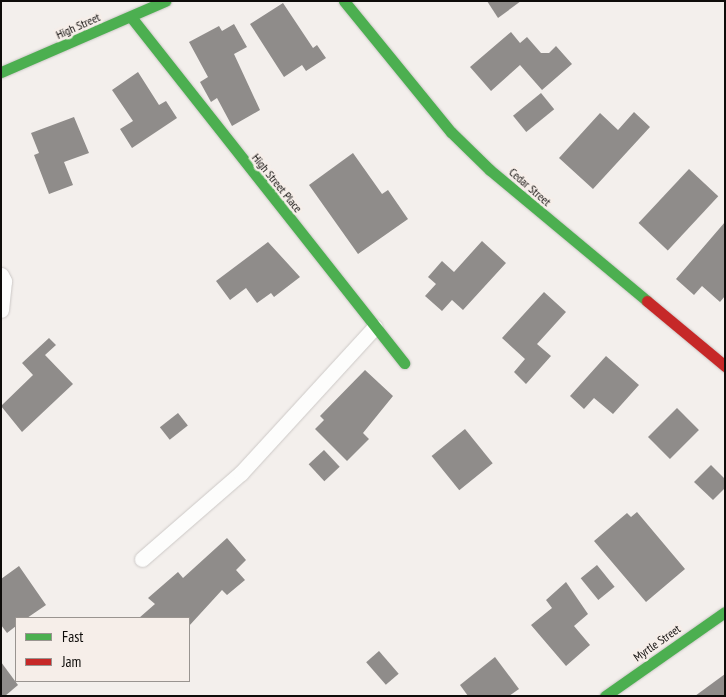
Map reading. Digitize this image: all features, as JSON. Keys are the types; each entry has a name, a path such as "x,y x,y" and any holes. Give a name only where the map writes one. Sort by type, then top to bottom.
{"street":[{"name":"High Street","path":"1,72 164,1"},
{"name":"Cedar Street","path":"344,1 451,132 490,170 725,366"},
{"name":"High Street Place","path":"131,17 404,363"},
{"name":"Myrtle Street","path":"605,696 725,612"}],"lane":[{"path":"1,275 4,281 1,310"},
{"path":"142,559 241,473 375,327"}],"building":[{"path":"487,1 521,1 498,18"},
{"path":"283,3 313,48 317,45 326,58 306,71 302,65 284,77 250,24"},
{"path":"234,24 247,47 234,54 260,110 232,126 217,98 211,102 200,82 208,77 189,42 219,26 222,31"},
{"path":"511,32 520,43 527,37 541,53 549,53 556,46 572,64 542,90 520,65 491,91 470,67"},
{"path":"138,72 159,105 166,101 177,118 132,148 120,129 133,121 112,90"},
{"path":"541,93 554,109 526,132 513,116"},
{"path":"634,112 650,127 593,189 559,158 600,113 618,130"},
{"path":"74,117 89,153 64,162 73,185 49,194 34,155 39,153 31,133"},
{"path":"353,153 382,194 388,190 408,219 358,254 309,185"},
{"path":"689,169 718,196 668,250 639,223"},
{"path":"725,222 725,296 720,302 702,286 694,295 676,279"},
{"path":"482,241 506,263 463,310 452,300 442,311 425,296 436,284 428,277 442,261 454,272"},
{"path":"268,242 300,277 274,297 271,293 257,303 246,288 230,300 216,281"},
{"path":"544,292 566,312 537,344 551,356 526,384 514,372 525,359 502,338"},
{"path":"49,338 56,345 45,355 73,384 22,432 1,406 33,375 22,363"},
{"path":"606,356 639,385 613,414 594,398 584,409 570,396"},
{"path":"365,370 393,396 363,433 369,439 347,461 315,429 324,420 320,416"},
{"path":"677,408 699,430 670,459 648,437"},
{"path":"178,413 188,426 170,440 160,427"},
{"path":"465,429 493,463 459,490 432,456"},
{"path":"324,450 340,467 324,481 309,464"},
{"path":"711,465 725,479 725,488 713,500 694,482"},
{"path":"637,512 685,569 646,602 594,541 627,513 631,517"},
{"path":"227,538 246,560 236,570 245,580 227,595 222,590 190,625 190,617 140,617 155,604 148,598 178,572 183,578"},
{"path":"597,565 615,587 598,600 581,578"},
{"path":"19,566 46,605 28,617 15,617 15,627 7,633 1,625 1,579"},
{"path":"566,582 588,614 574,626 590,645 566,666 531,625 552,608 546,600"},
{"path":"379,651 399,674 386,685 366,662"},
{"path":"495,657 519,689 509,696 468,696 460,685"},
{"path":"1,662 18,685 5,696 1,696"},
{"path":"725,674 725,696 695,696"}],"traffic: fast":[{"path":"1,72 165,1"},
{"path":"344,1 451,132 490,170 647,301"},
{"path":"131,17 404,363"},
{"path":"605,696 725,612"}],"traffic: jam":[{"path":"647,301 725,366"}]}
